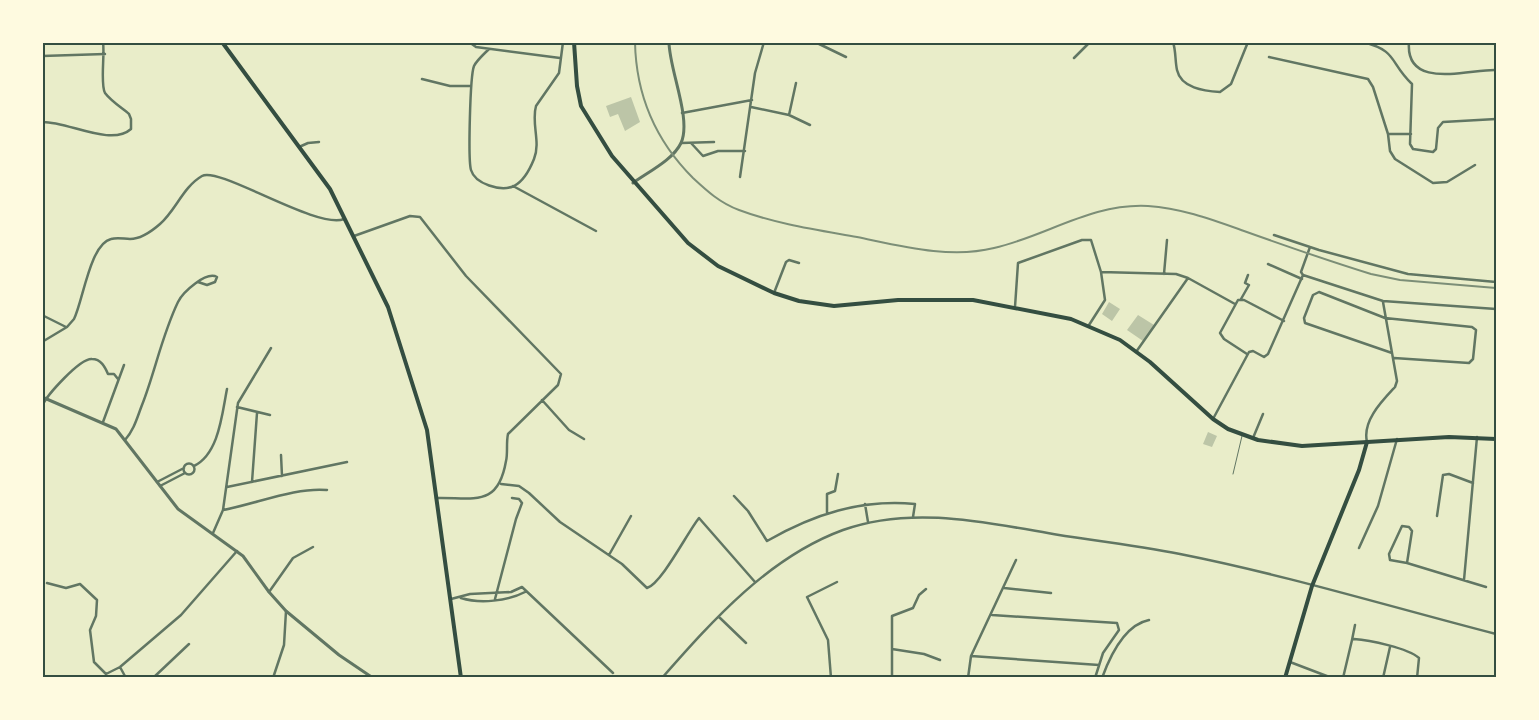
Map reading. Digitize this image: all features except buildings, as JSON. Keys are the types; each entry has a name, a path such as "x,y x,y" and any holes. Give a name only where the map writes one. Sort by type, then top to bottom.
{"main road":[{"path":"222,42 330,189 388,307 420,404 430,445 449,599 462,677"},
{"path":"574,42 576,86 580,106 593,129 633,183 688,243 702,255 718,266 774,293 815,305 849,305 898,300 956,298 1042,312 1089,325 1120,340 1136,352 1213,419 1242,435 1254,438 1302,446 1397,439 1496,439"},
{"path":"1285,678 1288,662 1312,586 1359,470 1367,442"}],"street":[{"path":"42,122 61,124 106,135 125,134 131,129 129,114 105,93 103,86 103,42"},
{"path":"469,42 476,47 560,58"},
{"path":"513,186 522,180 535,158 537,141 534,112 536,106 559,73 563,42"},
{"path":"633,183 671,154 681,143 682,113 669,42"},
{"path":"740,177 755,74 764,42"},
{"path":"815,42 846,57"},
{"path":"1074,58 1090,42"},
{"path":"1173,42 1177,69 1183,82 1198,88 1217,92 1231,84 1248,42"},
{"path":"1363,42 1386,50 1400,72 1412,84 1410,144 1413,149 1433,152 1437,145 1439,126 1443,122 1496,119"},
{"path":"1409,42 1408,51 1412,63 1428,72 1444,75 1496,70"},
{"path":"489,49 475,65 471,86 471,170 480,182 489,185 513,186 596,231"},
{"path":"42,56 104,54"},
{"path":"1269,57 1368,80 1373,87 1388,134 1390,151 1395,159 1433,183 1447,182 1475,165"},
{"path":"422,80 450,86 471,86"},
{"path":"789,116 796,83"},
{"path":"682,113 752,100"},
{"path":"751,107 789,116 810,125"},
{"path":"1388,134 1411,134"},
{"path":"299,147 308,143 319,142"},
{"path":"681,143 714,142"},
{"path":"691,143 703,156 718,150 745,151"},
{"path":"42,342 66,328 76,315 94,259 104,243 112,238 140,237 155,229 193,183 207,174 222,177 283,204 334,220 345,218"},
{"path":"354,236 410,216 420,217 466,276 558,370 561,380 508,434 506,462 501,484 487,497 436,498"},
{"path":"1274,235 1408,274 1496,282"},
{"path":"1015,308 1018,263 1088,240 1093,242 1101,272 1105,300 1089,325"},
{"path":"1164,274 1167,240"},
{"path":"1213,419 1247,354 1253,351 1266,356 1302,279 1302,266 1310,247"},
{"path":"774,293 786,262 789,260 798,263"},
{"path":"1268,264 1302,279"},
{"path":"1101,272 1164,274 1188,278 1235,304"},
{"path":"1247,354 1221,336 1220,330 1249,285 1245,282 1248,275"},
{"path":"1303,275 1383,301 1496,309"},
{"path":"125,440 132,433 178,302 198,282 209,276 217,277 215,282 208,285 198,282"},
{"path":"1136,352 1188,278"},
{"path":"1392,354 1307,324 1304,318 1313,295 1317,292 1385,318 1472,327 1476,332 1473,359 1469,363 1394,358"},
{"path":"1241,299 1284,321"},
{"path":"1367,442 1366,428 1369,420 1395,387 1397,374 1383,301"},
{"path":"42,315 66,328"},
{"path":"213,533 223,510 237,407 272,348"},
{"path":"42,406 44,398 62,380 87,360 93,359 102,363 108,374 114,374 118,379"},
{"path":"103,422 124,365"},
{"path":"160,486 186,473 193,472 194,466 208,456 222,416 227,389"},
{"path":"44,398 116,429 178,509 237,551 248,562 269,592 286,611 339,655 373,678"},
{"path":"542,400 569,430 584,438"},
{"path":"237,407 270,415"},
{"path":"252,482 257,413"},
{"path":"1254,438 1262,414"},
{"path":"1464,580 1477,438"},
{"path":"1360,548 1378,506 1397,439"},
{"path":"281,455 282,476"},
{"path":"227,487 347,462"},
{"path":"157,482 188,464 194,466"},
{"path":"184,468 186,473"},
{"path":"827,512 827,494 835,491 838,474"},
{"path":"1437,516 1442,475 1448,474 1473,483"},
{"path":"501,484 513,485 526,490 560,522 609,554 648,589 663,573 684,538 699,518 755,582"},
{"path":"223,510 256,504 304,489 328,490"},
{"path":"734,496 748,511 767,540 789,528 827,512 866,504 887,502 914,504 913,518"},
{"path":"495,599 516,518 522,504 519,498 512,498"},
{"path":"866,504 868,523"},
{"path":"609,554 631,516"},
{"path":"662,678 719,617 755,582 792,556 841,531 868,523 913,518 975,522 1179,553 1496,634"},
{"path":"1408,563 1412,531 1409,527 1402,526 1389,557 1390,560 1408,563 1486,587"},
{"path":"269,592 293,558 313,547"},
{"path":"47,583 66,588 80,584 97,600 96,616 90,630 91,648 95,665 104,673 109,673 120,667 181,615 237,551"},
{"path":"968,678 971,656 992,615 1016,560"},
{"path":"831,678 828,640 806,597 837,582"},
{"path":"449,599 461,598 470,594 511,592 522,587 525,592 574,634 613,673"},
{"path":"1004,588 1051,593"},
{"path":"892,678 892,616 913,608 919,595 926,589"},
{"path":"461,598 471,601 512,598 525,592"},
{"path":"273,678 284,645 286,611"},
{"path":"992,615 1117,623 1119,630 1106,648 1095,678"},
{"path":"719,617 746,643"},
{"path":"1102,678 1116,647 1138,624 1149,620"},
{"path":"1343,678 1355,625"},
{"path":"1352,640 1390,647 1419,658 1417,678"},
{"path":"153,678 189,644"},
{"path":"1383,678 1390,647"},
{"path":"892,649 924,654 940,660"},
{"path":"971,656 1099,665"},
{"path":"1288,662 1332,678"},
{"path":"120,667 126,678"},
{"path":"108,678 109,673"}],"lane":[{"path":"1233,474 1242,435"}],"railway":[{"path":"635,42 636,62 644,99 650,116 668,149 703,188 726,204 753,215 797,226 908,247 943,252 960,252 977,251 1013,243 1070,221 1107,210 1127,206 1160,207 1197,215 1371,274 1400,280 1496,288"}]}
